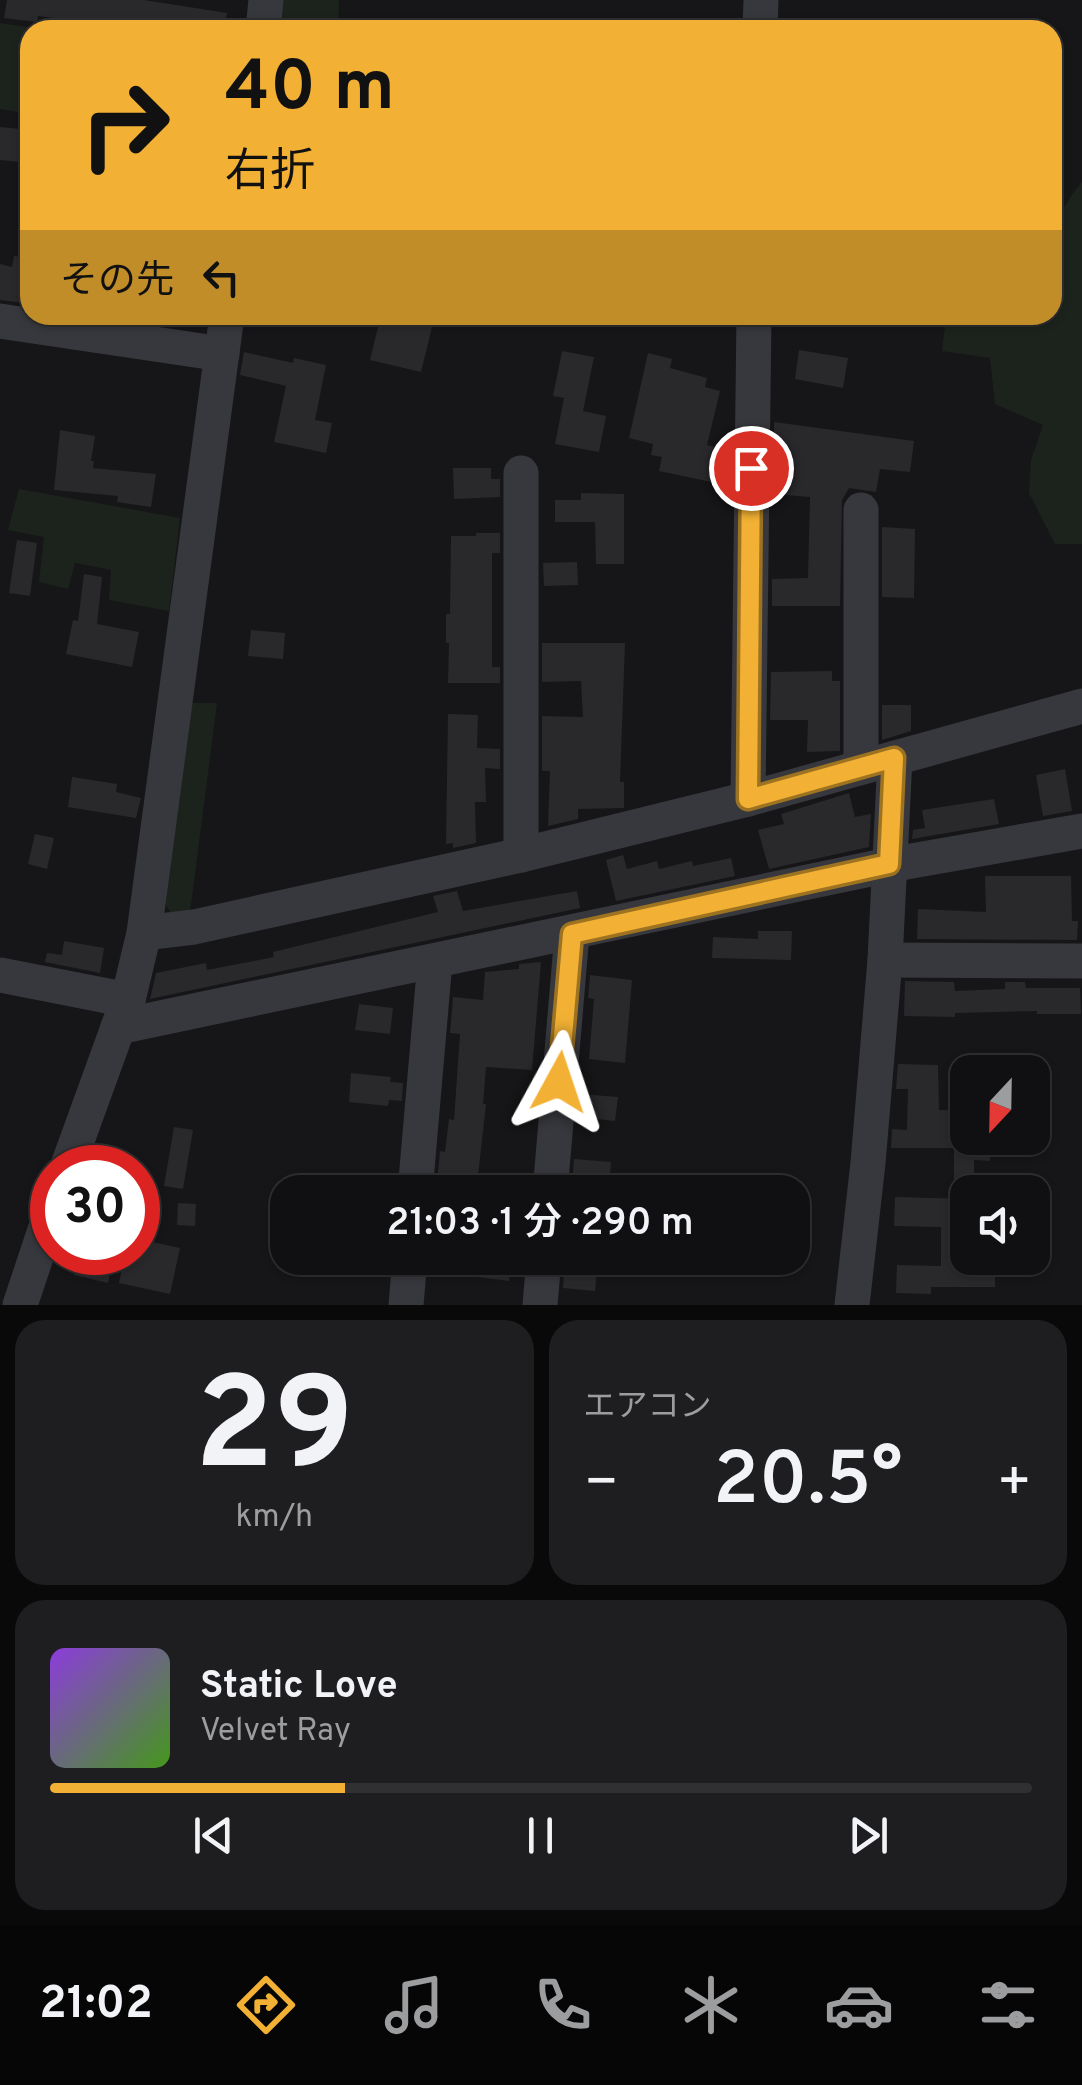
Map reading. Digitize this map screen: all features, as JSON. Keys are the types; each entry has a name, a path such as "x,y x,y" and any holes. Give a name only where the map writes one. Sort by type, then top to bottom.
{"street":[{"path":"21,325 222,354"},
{"path":"75,1145 123,1014 144,933 225,325"},
{"path":"748,799 754,325"},
{"path":"521,473 521,855"},
{"path":"852,1305 885,960 889,864 861,510"},
{"path":"144,933 194,927 521,855 748,799 1082,706"},
{"path":"0,975 123,1014 435,961 889,864 1082,831"},
{"path":"551,1175 572,934"},
{"path":"885,960 1082,961"},
{"path":"417,1175 435,961"},
{"path":"20,1305 30,1275"},
{"path":"406,1305 409,1275"},
{"path":"540,1305 543,1275"}],"shaded area":[{"path":"281,0 339,0 338,20 278,20"},
{"path":"0,23 20,26 20,112 0,109"},
{"path":"1082,182 1082,544 1055,544 1029,493 1031,460 1043,425 995,404 990,358 942,351 945,326 949,325 1062,325 1062,212"},
{"path":"19,489 180,518 169,611 109,600 111,570 75,563 68,589 39,582 44,537 8,530"},
{"path":"187,703 217,703 190,912 172,915 162,899"}],"building":[{"path":"7,0 144,0 227,13 226,20 4,18"},
{"path":"0,127 20,129 20,162 0,160"},
{"path":"14,256 20,257 20,302 0,300 0,264 12,267"},
{"path":"379,325 433,325 421,372 370,360"},
{"path":"799,350 848,358 843,388 795,379"},
{"path":"562,351 594,357 583,411 606,416 599,452 555,444 564,398 553,396"},
{"path":"244,352 293,363 294,358 326,365 315,420 332,423 326,453 274,442 286,386 240,375"},
{"path":"648,353 672,359 670,368 707,378 705,387 720,391 707,445 723,449 716,483 659,471 662,457 651,455 653,444 629,438"},
{"path":"774,422 914,441 910,472 880,469 876,492 849,488 842,500 840,606 772,606 772,579 808,578 810,497 773,494"},
{"path":"60,430 95,436 93,468 156,474 151,507 117,502 118,496 54,490"},
{"path":"453,468 491,468 491,479 500,479 500,497 454,499"},
{"path":"581,493 624,494 624,564 596,564 595,522 555,522 555,500 581,500"},
{"path":"882,527 915,529 914,598 882,597"},
{"path":"500,533 500,553 492,553 492,667 500,667 500,683 448,683 446,614 450,614 451,536"},
{"path":"17,540 37,543 30,596 9,593"},
{"path":"577,562 578,585 544,586 543,563"},
{"path":"84,574 102,577 97,624 139,632 132,667 66,654 73,620 78,621"},
{"path":"251,630 285,633 283,659 248,656"},
{"path":"542,643 625,643 620,782 624,782 624,808 578,809 578,819 548,826 550,771 542,771 542,716 583,717 581,681 542,682"},
{"path":"832,671 832,681 840,681 840,751 807,752 808,720 770,720 771,672"},
{"path":"882,705 911,705 911,731 882,740"},
{"path":"448,714 478,715 477,748 500,749 500,769 485,768 486,802 475,802 476,843 453,848 453,843 446,844"},
{"path":"1065,769 1072,811 1043,816 1036,775"},
{"path":"72,777 117,784 116,792 141,798 136,818 68,807"},
{"path":"849,793 855,817 871,814 869,847 769,869 758,830 784,824 781,814"},
{"path":"994,799 999,824 912,839 913,830 925,828 922,810"},
{"path":"35,834 54,838 47,869 28,864"},
{"path":"623,855 627,869 657,861 659,869 731,858 735,876 616,901 606,860"},
{"path":"985,876 1071,876 1072,921 1078,921 1077,940 917,939 918,909 986,912"},
{"path":"457,891 463,911 577,891 580,908 150,999 156,973 206,963 207,970 274,957 273,952 438,912 433,896"},
{"path":"758,931 792,931 791,960 712,958 713,937 758,939"},
{"path":"64,941 104,948 100,973 45,962 47,953 62,955"},
{"path":"541,962 532,1070 486,1067 478,1175 438,1173 449,1119 454,1120 460,1034 450,1033 453,997 483,1000 485,972 519,969 519,964"},
{"path":"590,975 632,980 625,1063 589,1059 594,999 588,998"},
{"path":"905,981 954,982 955,991 1005,989 1005,982 1025,982 1026,988 1080,988 1081,1014 1037,1011 904,1016"},
{"path":"359,1004 393,1008 390,1034 355,1030"},
{"path":"898,1064 938,1065 939,1110 950,1110 950,1148 891,1148 892,1129 907,1130 908,1089 896,1089"},
{"path":"351,1073 391,1077 390,1082 403,1083 402,1101 389,1100 388,1106 349,1102"},
{"path":"580,1094 618,1097 615,1121 578,1117"},
{"path":"174,1127 193,1130 183,1189 164,1186"},
{"path":"954,1155 990,1155 990,1161 974,1160 974,1175 954,1175"},
{"path":"574,1159 611,1162 610,1175 573,1175"},
{"path":"895,1197 950,1199 950,1275 995,1275 995,1287 931,1287 931,1294 896,1293 897,1265 941,1266 941,1227 894,1226"},
{"path":"178,1203 196,1204 195,1226 177,1225"},
{"path":"160,1244 180,1248 170,1294 119,1283 121,1275 160,1275"},
{"path":"74,1275 110,1275 108,1283"},
{"path":"477,1275 510,1275 509,1281"},
{"path":"564,1275 596,1275 595,1291 563,1288"}],"route":[{"path":"559,1082 572,934 889,864 894,758 748,799 751,468"}]}
